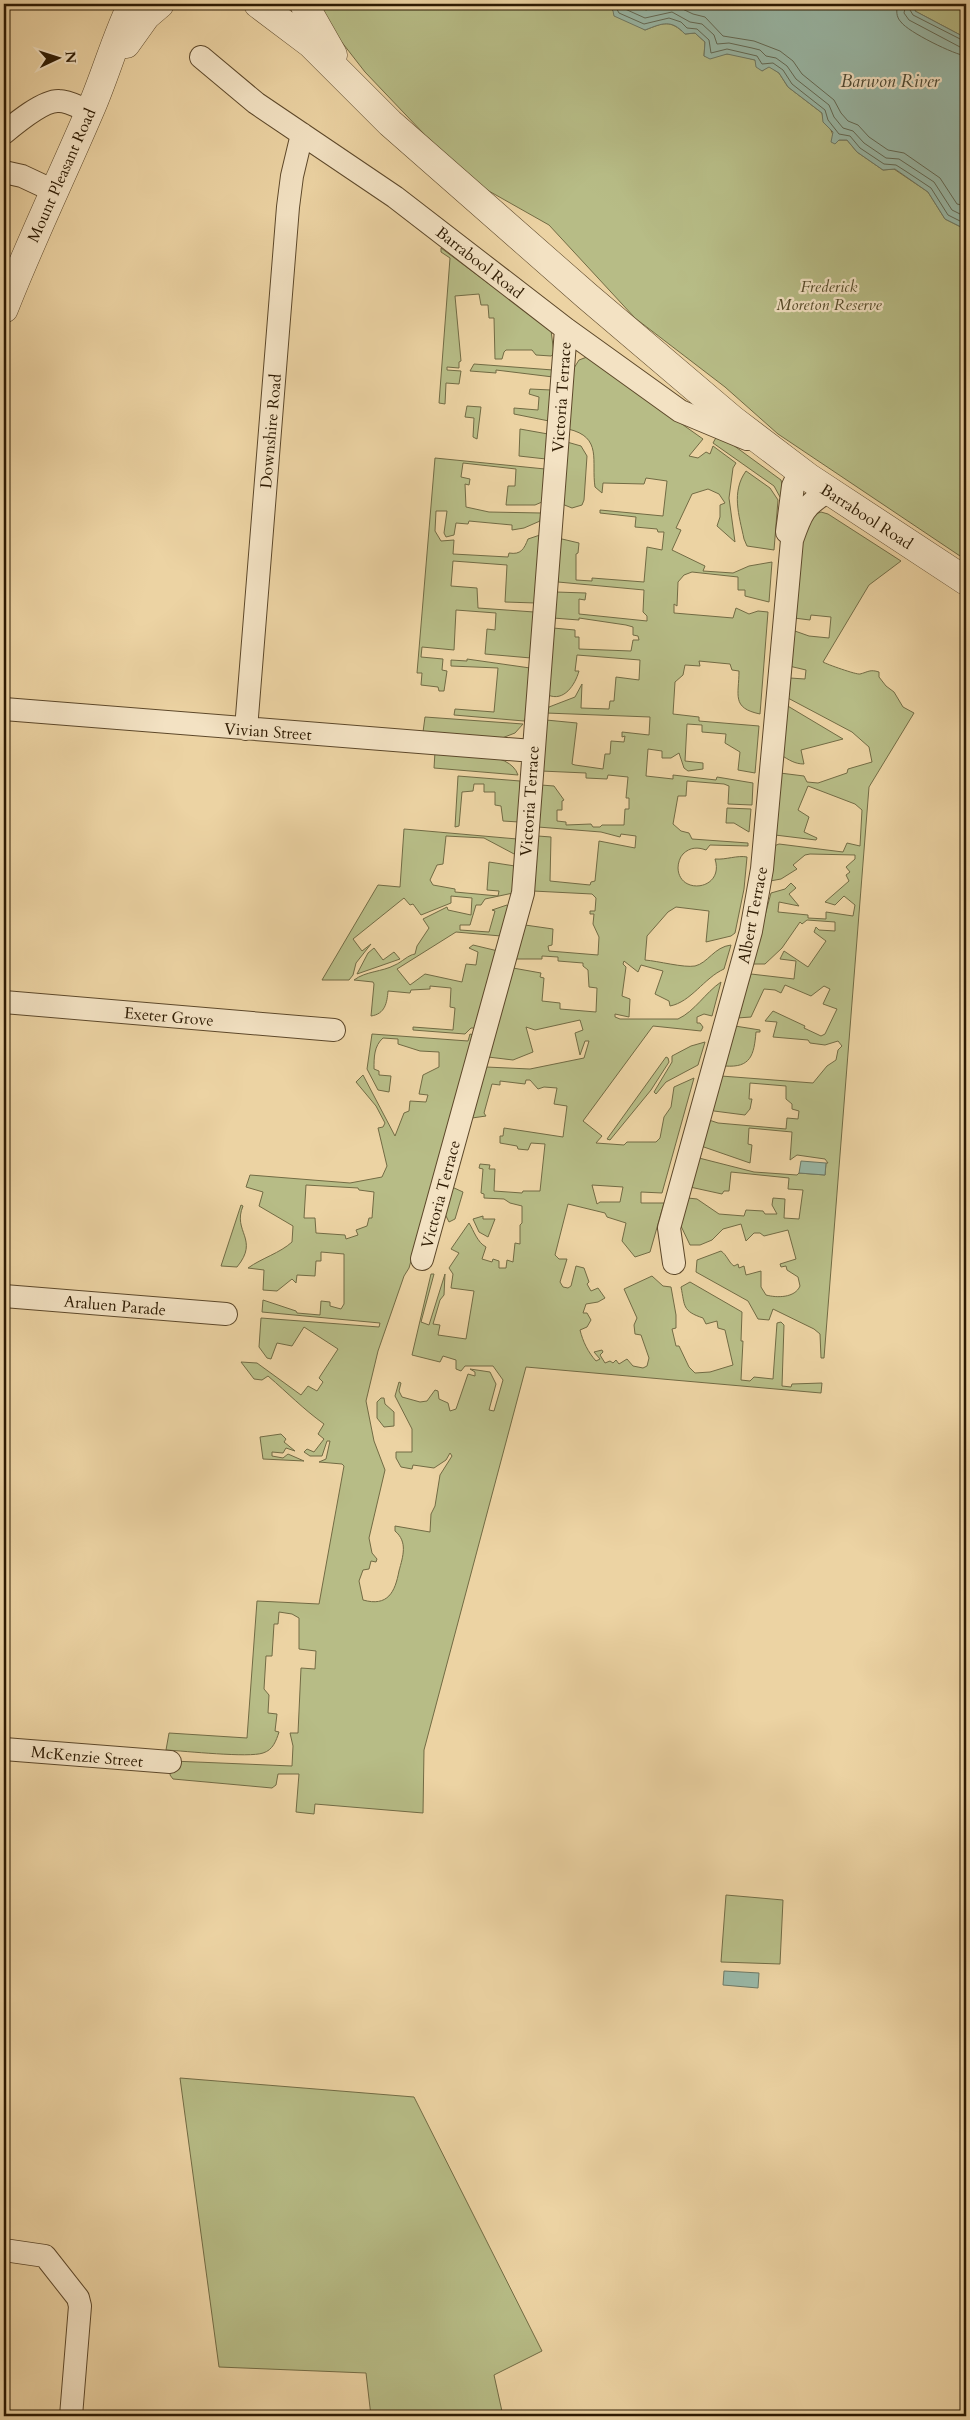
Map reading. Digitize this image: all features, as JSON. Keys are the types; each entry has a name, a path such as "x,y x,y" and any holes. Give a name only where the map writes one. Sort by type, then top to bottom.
{"street":[{"name":"Mount Pleasant Road","path":"108,70 139,25 160,4"},
{"name":"Barrabool Road","path":"258,4 310,44 390,123 587,296 769,449 966,581"},
{"name":"Barrabool Road","path":"304,4 350,83"},
{"name":"Mount Pleasant Road","path":"4,309 26,253 108,70 126,10"},
{"name":"Barrabool Road","path":"201,57 256,103 395,197 566,329 686,415 716,425 769,449"},
{"path":"4,133 43,106 54,101 67,102 89,111"},
{"name":"Downshire Road","path":"246,729 288,207 292,176 302,134"},
{"path":"4,172 22,176 54,191"},
{"name":"Victoria Terrace","path":"422,1260 523,892 566,329"},
{"name":"Albert Terrace","path":"674,1263 669,1228 752,931 762,869 789,558 788,518 793,486 800,471"},
{"name":"Albert Terrace","path":"789,558 800,516 810,502 829,491"},
{"name":"Vivian Street","path":"4,709 533,751"},
{"name":"Exeter Grove","path":"4,1002 334,1030"},
{"name":"Araluen Parade","path":"4,1296 226,1314"},
{"name":"McKenzie Street","path":"4,1749 170,1762"},
{"path":"4,2250 45,2256 78,2298 80,2306 71,2416"}],"green space":[{"name":"Frederick Moreton Reserve","path":"317,4 608,4 613,11 645,30 662,24 670,24 685,34 695,33 705,42 704,56 710,57 727,54 741,56 755,60 762,71 769,66 779,73 788,87 822,113 833,136 839,140 847,140 857,152 883,170 894,169 928,192 945,219 961,227 966,224 966,560 778,434 725,387 635,318 549,225 480,186 425,135 365,72 323,18"},
{"path":"911,4 966,4 966,38 915,11"},
{"path":"441,248 551,330 554,354 551,356 536,355 532,350 506,350 502,359 495,359 494,318 489,318 488,305 481,305 479,294 455,296 461,361 459,362 459,368 447,367 447,370 461,371 459,384 446,383 445,404 439,403 450,258 441,252"},
{"path":"587,357 703,439 689,456 698,458 706,452 710,454 713,446 736,463 733,468 729,498 735,542 717,526 720,517 720,505 725,503 719,494 708,489 692,494 676,528 681,530 672,550 705,566 703,571 733,573 749,566 772,562 769,602 745,596 745,590 738,590 738,577 692,572 684,575 678,582 677,606 674,604 674,613 733,618 736,608 749,614 758,611 768,612 760,714 744,708 741,704 738,694 739,671 732,670 730,664 699,661 700,666 685,665 683,675 675,682 673,714 699,717 699,721 759,726 755,773 738,770 740,752 725,743 726,734 702,732 702,725 687,724 685,761 703,763 703,769 688,771 684,768 679,753 671,758 662,758 662,751 648,749 646,776 673,779 673,775 716,780 717,777 753,783 752,805 728,804 729,786 724,784 687,781 686,796 678,796 673,824 681,831 689,833 692,839 748,843 748,846 710,845 706,850 691,849 682,855 678,866 680,877 686,883 693,886 701,886 708,883 714,877 716,869 715,859 747,857 744,889 735,933 731,936 706,942 709,911 676,907 668,912 647,936 645,960 684,966 700,964 720,949 731,945 724,969 678,1004 670,1006 669,1001 655,994 663,971 641,965 638,972 624,961 623,964 626,967 622,996 630,999 629,1017 615,1014 615,1017 620,1019 678,1019 690,1011 721,982 712,1016 704,1014 697,1017 697,1023 700,1023 703,1027 701,1031 653,1026 583,1121 602,1136 596,1143 624,1145 627,1142 656,1142 660,1138 664,1117 671,1107 674,1087 694,1078 662,1193 641,1192 641,1203 664,1203 650,1252 635,1257 622,1241 626,1223 607,1217 605,1213 568,1204 555,1255 559,1259 567,1259 560,1282 563,1287 568,1288 571,1286 576,1266 584,1268 589,1282 587,1284 591,1291 598,1288 605,1298 598,1302 586,1304 583,1313 587,1313 591,1320 587,1327 580,1330 586,1347 596,1361 600,1359 594,1352 602,1350 603,1352 600,1355 605,1363 610,1361 613,1363 616,1360 619,1364 627,1359 633,1366 643,1368 647,1366 649,1358 641,1335 635,1334 634,1325 637,1318 624,1289 652,1276 663,1286 671,1287 676,1315 676,1328 672,1329 676,1346 679,1346 689,1367 695,1373 710,1372 733,1365 725,1330 718,1328 717,1321 706,1324 703,1318 691,1313 686,1307 681,1287 690,1282 742,1312 741,1380 750,1381 754,1377 773,1379 777,1323 781,1322 784,1325 782,1386 791,1387 792,1384 822,1383 821,1393 526,1367 424,1750 423,1813 315,1804 314,1814 296,1812 299,1774 278,1774 276,1785 272,1788 173,1779 170,1775 172,1761 292,1766 293,1746 290,1733 298,1733 301,1668 315,1669 316,1651 299,1649 299,1618 292,1614 279,1612 278,1624 274,1624 272,1656 266,1656 264,1689 269,1695 268,1713 277,1714 275,1731 279,1732 272,1747 263,1753 245,1755 166,1750 169,1733 247,1738 257,1601 319,1604 344,1466 342,1464 319,1462 326,1459 330,1441 327,1441 322,1456 310,1456 304,1452 307,1449 314,1452 324,1439 318,1434 324,1424 268,1376 262,1380 254,1379 241,1362 257,1363 301,1395 308,1386 317,1391 323,1382 319,1378 338,1349 304,1327 292,1346 277,1343 271,1359 267,1358 259,1347 261,1318 379,1327 380,1323 262,1312 263,1300 296,1311 297,1313 320,1315 321,1301 330,1302 330,1306 341,1309 344,1304 344,1254 321,1252 321,1261 316,1261 315,1276 297,1275 296,1283 292,1279 277,1291 263,1290 264,1270 248,1268 292,1242 293,1226 259,1206 263,1192 246,1187 250,1175 350,1183 382,1177 387,1166 378,1128 383,1127 385,1123 376,1106 356,1082 363,1075 395,1136 404,1113 409,1111 410,1101 426,1102 428,1095 419,1094 423,1075 439,1067 439,1052 420,1051 398,1044 398,1039 383,1038 376,1048 374,1069 379,1071 379,1075 391,1076 389,1092 378,1090 367,1069 372,1034 468,1041 470,1034 474,1035 409,1268 404,1276 378,1351 366,1401 374,1441 385,1470 369,1538 372,1553 377,1559 376,1562 371,1561 369,1569 363,1570 359,1581 363,1600 379,1601 389,1596 392,1591 402,1560 402,1540 395,1531 395,1526 430,1532 431,1514 435,1506 440,1475 452,1456 450,1453 446,1460 434,1468 413,1465 412,1469 401,1467 396,1458 396,1452 412,1452 412,1429 395,1396 399,1382 401,1383 399,1391 402,1397 420,1402 427,1401 435,1390 438,1391 439,1399 448,1403 450,1411 456,1409 468,1374 475,1376 475,1372 470,1369 490,1372 496,1384 489,1410 494,1411 503,1380 493,1366 465,1366 461,1371 456,1369 456,1360 443,1356 440,1362 412,1355 431,1274 434,1274 421,1322 429,1325 445,1274 444,1295 440,1300 433,1324 440,1325 438,1335 466,1339 474,1291 451,1288 453,1274 449,1268 459,1253 451,1249 469,1223 478,1239 486,1247 482,1259 492,1262 493,1259 499,1261 499,1268 506,1268 507,1260 513,1262 515,1243 520,1244 520,1225 522,1223 522,1206 510,1203 504,1199 484,1198 484,1194 481,1193 483,1169 479,1168 480,1164 490,1165 489,1169 495,1169 494,1191 522,1193 523,1191 540,1191 545,1144 531,1143 528,1150 518,1149 517,1146 500,1143 500,1136 503,1136 504,1128 563,1137 567,1106 554,1104 557,1088 544,1087 538,1089 530,1080 526,1080 525,1084 500,1081 500,1085 492,1084 484,1113 486,1116 472,1118 486,1067 530,1069 584,1058 589,1041 585,1041 580,1055 575,1033 583,1030 580,1020 535,1030 526,1027 533,1052 513,1060 488,1057 513,968 541,973 540,977 544,978 542,1001 560,1003 560,1009 596,1012 597,988 589,987 588,970 583,966 583,963 558,961 558,957 542,956 542,959 515,959 525,925 553,929 552,945 548,946 549,951 598,955 599,937 593,924 594,914 590,914 590,911 595,911 596,898 592,894 533,891 538,836 551,837 550,881 590,885 591,882 595,881 599,841 635,848 636,836 621,834 620,837 601,832 538,827 541,785 554,786 564,800 562,801 562,810 557,810 557,821 566,822 566,825 591,824 593,827 600,827 602,825 624,825 625,809 629,809 629,798 626,798 628,777 608,775 607,779 586,778 586,773 541,771 546,720 577,723 572,764 575,765 603,769 605,754 610,754 611,741 624,742 625,736 622,737 622,732 649,735 650,717 546,713 549,707 575,697 582,684 581,708 609,709 610,701 614,701 616,677 639,680 640,660 577,655 575,671 579,671 572,687 559,696 548,695 553,628 575,630 575,637 579,637 579,649 631,651 633,640 639,640 638,636 633,635 633,627 626,625 579,618 579,620 553,618 556,592 586,593 585,600 579,599 579,614 647,621 647,616 643,612 644,590 558,582 559,541 562,539 579,543 578,553 576,554 576,580 592,581 592,578 644,582 647,547 662,550 664,532 658,532 657,529 635,527 636,517 600,513 600,510 663,516 667,481 646,478 644,484 603,483 602,493 595,487 594,459 591,444 579,433 568,429 574,368 579,360","holes":["306,1185 358,1188 359,1190 374,1192 372,1218 369,1218 367,1226 356,1230 358,1235 346,1239 345,1235 316,1233 315,1218 304,1218","592,1185 623,1187 620,1202 600,1202 597,1204"]},
{"path":"474,364 553,370 553,377 496,370 496,373 470,371"},
{"path":"530,389 551,390 549,421 514,414 514,408 538,410 539,397 529,394"},
{"path":"467,406 481,407 477,439 473,437 474,418 465,417"},
{"path":"520,429 548,434 546,459 519,456"},
{"path":"718,434 781,480 785,499 780,497 774,486 713,443"},
{"path":"567,442 581,446 587,456 584,500 582,505 572,508 562,504"},
{"path":"435,458 545,469 542,502 535,505 506,505 508,486 515,486 516,469 463,463 461,477 470,479 469,485 465,484 466,507 489,512 541,513 540,521 524,528 512,530 512,525 469,521 468,524 456,523 454,535 446,537 444,533 447,511 436,511 435,531 441,541 454,540 453,554 508,557 509,553 516,553 522,550 528,539 540,535 536,603 505,602 507,565 453,561 451,586 477,588 478,608 534,612 531,658 485,654 487,629 495,630 496,613 456,610 454,650 422,647 421,657 443,659 442,670 447,671 444,691 439,691 438,687 421,685 422,673 417,673"},
{"path":"746,471 770,488 778,500 774,550 747,546 744,539 738,512 737,495 741,479"},
{"path":"821,512 828,514 901,561 869,585 823,662 858,674 871,671 879,672 879,677 894,692 903,707 914,713 869,787 824,1358 821,1358 820,1334 814,1329 773,1309 769,1320 758,1319 748,1301 696,1272 697,1260 721,1251 734,1266 738,1264 739,1268 744,1266 746,1275 761,1271 761,1287 766,1295 780,1297 790,1295 798,1290 800,1286 798,1277 787,1270 786,1266 781,1267 780,1264 796,1259 788,1230 764,1236 760,1233 754,1233 746,1241 741,1224 723,1229 712,1240 700,1245 690,1245 680,1224 688,1198 697,1199 719,1214 744,1216 746,1210 763,1211 765,1214 777,1214 772,1205 773,1198 785,1199 784,1218 799,1219 803,1190 788,1189 789,1178 731,1172 729,1191 724,1191 722,1194 690,1187 699,1158 754,1172 797,1175 799,1173 825,1175 826,1163 828,1163 825,1159 797,1155 790,1160 792,1132 749,1128 748,1144 752,1145 750,1163 701,1146 709,1120 718,1123 786,1129 787,1118 798,1119 799,1111 792,1109 792,1104 786,1099 786,1086 750,1083 749,1099 752,1099 750,1109 745,1115 714,1111 712,1109 721,1076 813,1083 827,1066 836,1060 838,1050 842,1046 838,1041 825,1045 810,1043 808,1040 773,1037 777,1022 765,1021 773,1011 821,1036 825,1034 837,1009 823,1004 830,989 824,986 811,996 785,985 781,993 775,990 764,989 751,1017 737,1018 751,974 794,979 796,961 780,959 784,951 808,967 826,941 814,932 816,927 819,930 835,931 835,922 807,920 802,924 800,922 782,948 765,964 752,964 771,893 785,889 791,883 796,888 789,894 799,906 779,902 778,912 808,915 808,918 826,919 826,912 853,916 855,905 844,896 835,905 825,902 849,881 846,875 850,872 846,867 855,859 855,855 805,855 793,865 797,869 781,879 770,881 774,846 779,844 843,852 847,843 860,846 862,810 855,804 808,786 798,810 809,817 804,832 817,838 816,840 775,835 780,773 804,776 807,782 818,783 847,773 848,769 872,762 869,747 852,732 786,697 790,678 805,679 806,670 789,666 792,630 809,636 829,638 831,617 811,615 810,620 794,618 802,530 816,514"},
{"path":"467,659 530,668 528,713 524,721 454,715 455,709 494,712 498,668 451,666 451,660 467,661"},
{"path":"786,705 843,739 801,750 804,764 787,759 781,755"},
{"path":"425,717 523,724 515,733 502,738 423,732"},
{"path":"435,752 494,757 505,761 513,767 518,775 434,768"},
{"path":"458,776 520,781 519,822 503,821 501,806 495,805 495,792 484,792 484,784 474,784 473,791 462,792 459,826 455,827"},
{"path":"727,808 751,809 749,832 734,823 726,823"},
{"path":"404,829 517,839 516,855 484,838 446,836 443,864 437,865 430,880 433,885 455,889 455,892 498,896 499,891 487,890 489,862 515,866 513,893 485,899 481,905 476,905 470,925 460,925 460,930 489,932 495,911 492,910 507,905 509,908 501,936 456,932 397,969 410,985 425,974 462,982 466,964 476,965 478,952 469,948 473,945 498,951 476,1028 471,1028 465,1034 413,1030 413,1027 453,1030 455,1008 450,1007 451,988 430,986 430,989 411,990 410,993 388,991 386,1004 382,1010 376,1015 371,1016 374,984 373,982 354,980 398,964 415,954 417,946 429,928 423,919 447,907 448,910 471,915 472,898 451,896 451,903 421,915 413,904 410,905 404,898 353,939 362,951 371,944 356,963 353,975 349,980 322,980 378,885 400,887"},
{"path":"374,948 383,960 394,952 400,959 357,974 368,953"},
{"path":"735,1026 760,1030 760,1032 756,1032 752,1053 746,1062 741,1065 725,1066"},
{"path":"705,1042 698,1065 666,1082 656,1094 654,1092 672,1062 672,1056 691,1046"},
{"path":"666,1057 669,1062 651,1090 610,1140 607,1139"},
{"path":"452,1187 463,1192 455,1219 449,1222 445,1214"},
{"path":"241,1205 243,1206 241,1223 246,1249 237,1267 221,1266"},
{"path":"483,1216 483,1219 495,1219 488,1237 479,1232 473,1219"},
{"path":"384,1398 385,1404 394,1412 394,1426 384,1427 377,1418 377,1402"},
{"path":"281,1434 286,1439 284,1442 295,1451 286,1448 283,1453 272,1452 272,1456 283,1458 288,1454 304,1461 263,1459 260,1437"},
{"path":"726,1895 783,1900 780,1964 721,1962"},
{"path":"180,2078 414,2097 542,2351 494,2375 503,2416 371,2416 366,2373 219,2367"}],"water":[{"name":"Barwon River","path":"608,4 917,5 915,11 966,38 966,224 961,227 945,219 928,192 895,169 883,170 857,152 847,140 839,140 835,144 831,142 833,132 823,122 822,113 788,87 779,73 769,67 762,71 756,67 755,60 727,54 710,59 704,56 705,42 695,33 685,34 671,24 662,24 645,30 614,16"},
{"path":"801,1161 826,1163 825,1175 799,1173"},
{"path":"724,1971 759,1973 758,1988 723,1985"}]}
